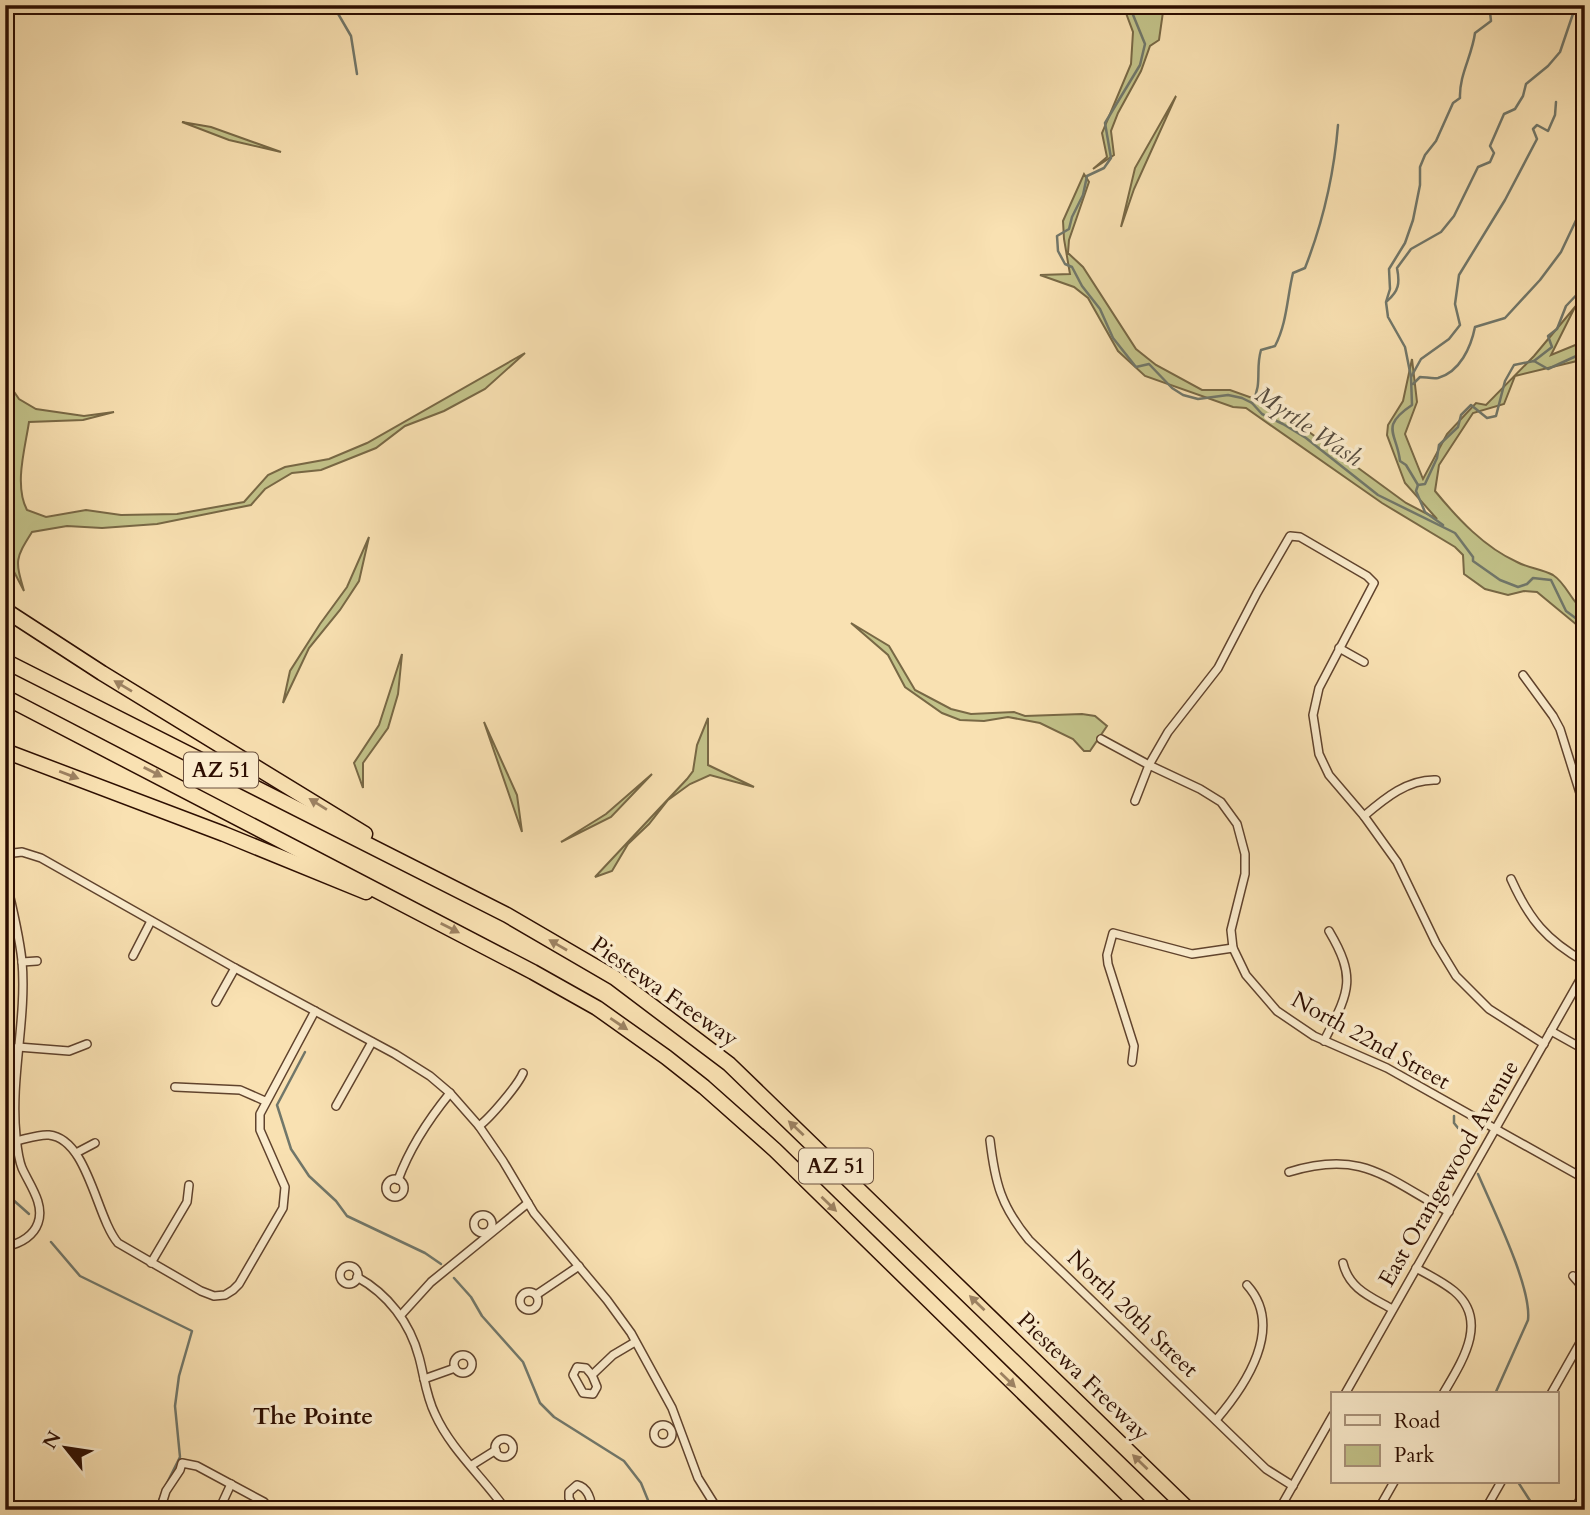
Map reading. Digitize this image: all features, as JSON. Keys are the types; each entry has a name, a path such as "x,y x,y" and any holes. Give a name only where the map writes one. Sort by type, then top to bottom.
{"highway":[{"path":"5,610 102,673 438,880"},
{"name":"Piestewa Freeway","path":"5,661 507,915 615,978 729,1064 1189,1510"},
{"name":"AZ 51","path":"5,696 426,915 597,1008 666,1057 775,1150 1143,1510"},
{"path":"5,751 224,834 426,915"}],"street":[{"path":"1135,801 1149,765 1168,732 1218,668 1290,536 1300,537 1367,576 1374,583 1322,681 1315,700 1315,739 1324,767 1397,862 1436,943 1456,976 1500,1018 1544,1044"},
{"path":"1339,648 1364,662"},
{"path":"1523,675 1549,709 1560,729 1585,809"},
{"path":"1101,739 1200,789 1221,803 1237,824 1245,854 1245,874 1231,930 1233,948 1192,954 1113,933 1107,955 1108,964 1134,1046 1132,1062"},
{"path":"1364,816 1408,785 1421,780 1436,780"},
{"path":"5,854 22,852 41,859 415,1066 450,1093 479,1126 528,1203 607,1300 635,1342 672,1408 675,1430 698,1478 718,1510"},
{"path":"5,877 22,962 14,1114 16,1141 21,1166 39,1207 38,1223 30,1235 18,1244 5,1247"},
{"path":"1511,879 1524,907 1541,930 1556,944 1585,962"},
{"path":"133,956 151,921"},
{"path":"1324,1041 1346,993 1348,978 1346,965 1329,931"},
{"name":"North 22nd Street","path":"1233,948 1246,975 1277,1011 1293,1024 1324,1041 1387,1068 1585,1180"},
{"path":"22,962 37,961"},
{"path":"216,1002 235,968"},
{"name":"East Orangewood Avenue","path":"1346,1392 1585,971"},
{"path":"16,1141 50,1135 68,1143 76,1153 114,1238 125,1248 201,1291 214,1296 225,1295 239,1284 283,1208 285,1187 260,1130 260,1114 315,1011"},
{"path":"1551,1031 1585,1049"},
{"path":"336,1106 372,1042"},
{"path":"18,1047 69,1051 88,1044"},
{"path":"479,1126 518,1083 523,1073"},
{"path":"175,1087 240,1090 265,1101"},
{"path":"398,1180 407,1155 431,1115 450,1093"},
{"name":"North 20th Street","path":"990,1140 995,1180 1006,1208 1017,1226 1266,1469 1293,1486"},
{"path":"76,1153 96,1143"},
{"path":"1289,1172 1321,1164 1355,1165 1379,1172 1448,1212"},
{"path":"151,1263 187,1202 189,1185"},
{"path":"401,1315 441,1275 528,1203"},
{"path":"1343,1263 1346,1276 1354,1286 1392,1309"},
{"path":"536,1295 579,1266"},
{"path":"1416,1268 1454,1290 1470,1315 1471,1342 1444,1392"},
{"path":"1573,1276 1585,1290"},
{"path":"358,1277 380,1293 401,1315 418,1353 434,1413 447,1436 506,1510"},
{"path":"1216,1420 1239,1393 1252,1371 1259,1348 1262,1326 1260,1303 1247,1285"},
{"path":"1552,1392 1585,1334"},
{"path":"592,1375 613,1355 635,1342"},
{"path":"424,1379 455,1368"},
{"path":"1279,1510 1331,1419"},
{"path":"472,1465 496,1450"},
{"path":"160,1510 166,1491 180,1471 182,1463 197,1466 264,1502 271,1510"},
{"path":"1378,1510 1393,1484"},
{"path":"1486,1510 1500,1484"},
{"path":"219,1510 231,1485"},
{"path":"560,1510 574,1507 569,1492 572,1486 579,1485 585,1489 591,1501 590,1510"},
{"path":"1574,1510 1585,1491"}],"green space":[{"path":"1123,5 1164,5 1159,40 1150,46 1141,71 1118,113 1111,131 1114,155 1093,169 1107,157 1102,133 1131,64 1133,32"},
{"path":"1176,96 1134,189 1121,227 1135,168"},
{"path":"182,122 211,127 281,152 229,140"},
{"path":"1084,174 1089,182 1069,240 1068,253 1083,267 1136,349 1156,365 1202,390 1230,390 1272,405 1406,503 1437,519 1405,483 1387,435 1388,425 1403,401 1412,359 1417,402 1405,434 1423,479 1447,434 1476,403 1486,405 1534,356 1585,295 1574,309 1551,355 1585,341 1585,355 1577,361 1515,376 1504,404 1473,413 1439,465 1435,491 1462,522 1494,549 1521,564 1549,573 1558,579 1585,612 1585,647 1577,625 1537,592 1524,591 1508,595 1485,589 1464,574 1463,555 1455,547 1382,503 1246,408 1233,407 1145,376 1118,351 1088,298 1074,287 1040,275 1070,274 1063,221"},
{"path":"525,353 485,389 444,411 405,426 376,448 321,470 292,473 265,489 251,505 157,524 102,528 67,526 32,532 18,560 24,591 11,566 10,556 5,549 5,366 8,383 19,399 36,409 84,416 114,412 83,420 29,422 21,478 21,490 27,510 46,517 86,510 121,515 177,514 244,502 268,475 285,467 329,459 367,443"},
{"path":"369,537 359,581 340,610 309,648 283,703 290,671 347,587"},
{"path":"851,623 889,646 915,690 951,709 971,714 1082,714 1095,716 1107,726 1090,751 1084,751 1073,739 1040,723 1008,717 984,721 960,720 942,713 905,687 888,655"},
{"path":"402,654 398,694 388,728 363,763 363,788 354,763 379,725"},
{"path":"708,718 708,765 754,787 710,775 690,784 668,800 628,844 612,871 595,877 693,771 697,745"},
{"path":"484,722 517,795 522,832"},
{"path":"652,774 611,817 561,842 606,814"}],"waterway":[{"path":"333,5 351,36 357,74"},
{"name":"Myrtle Wash","path":"1129,5 1145,44 1140,65 1105,123 1111,158 1104,168 1087,176 1083,195 1069,229 1057,236 1058,251 1065,264 1072,267 1082,286 1100,309 1113,338 1136,367 1149,364 1172,388 1183,395 1198,399 1228,395 1252,403 1262,414 1306,438 1378,495 1455,533 1473,557 1473,561 1500,580 1518,587 1533,578 1551,580 1566,611 1585,625"},
{"path":"1387,301 1398,286 1397,268 1411,249 1441,232 1454,216 1478,167 1490,162 1494,153 1490,146 1504,114 1515,109 1526,84 1560,52 1576,5"},
{"path":"1418,485 1406,465 1400,461 1392,431 1396,419 1412,405 1411,377 1405,347 1388,317 1386,302 1390,289 1389,269 1405,243 1413,220 1420,185 1420,167 1436,141 1453,103 1460,98 1475,33 1491,21 1490,12"},
{"path":"1411,377 1421,359 1449,339 1460,325 1455,304 1459,275 1505,200 1537,139 1533,129 1537,125 1548,131 1555,115 1556,102"},
{"path":"1252,403 1257,389 1261,350 1275,346 1284,319 1293,273 1305,268 1317,233 1331,180 1338,125"},
{"path":"1413,384 1420,377 1438,378 1446,375 1463,358 1475,327 1505,318 1540,280 1561,252 1579,214 1585,192"},
{"path":"1534,361 1552,347 1548,336 1557,329 1566,306 1585,286"},
{"path":"1443,525 1425,512 1416,491 1418,485 1425,484 1437,458 1439,445 1458,427 1461,415 1471,405 1487,418 1496,416 1505,381 1514,365 1534,361 1548,369 1585,352"},
{"path":"5,428 5,468"},
{"path":"305,1052 277,1105 291,1149 309,1176 336,1201 347,1216 425,1253 441,1264"},
{"path":"1454,1116 1454,1123 1458,1128"},
{"path":"5,1173 11,1198 29,1214"},
{"path":"1478,1174 1518,1268 1528,1306 1528,1320 1496,1392"},
{"path":"51,1242 80,1276 192,1331 179,1376 175,1406 180,1457 166,1485"},
{"path":"454,1278 471,1297 482,1316 523,1362 540,1403 554,1417 624,1461 641,1483 652,1510"},
{"path":"1519,1484 1536,1510"},
{"path":"155,1510 163,1491"}],"district":[{"name":"The Pointe","path":"313,1416"}]}
